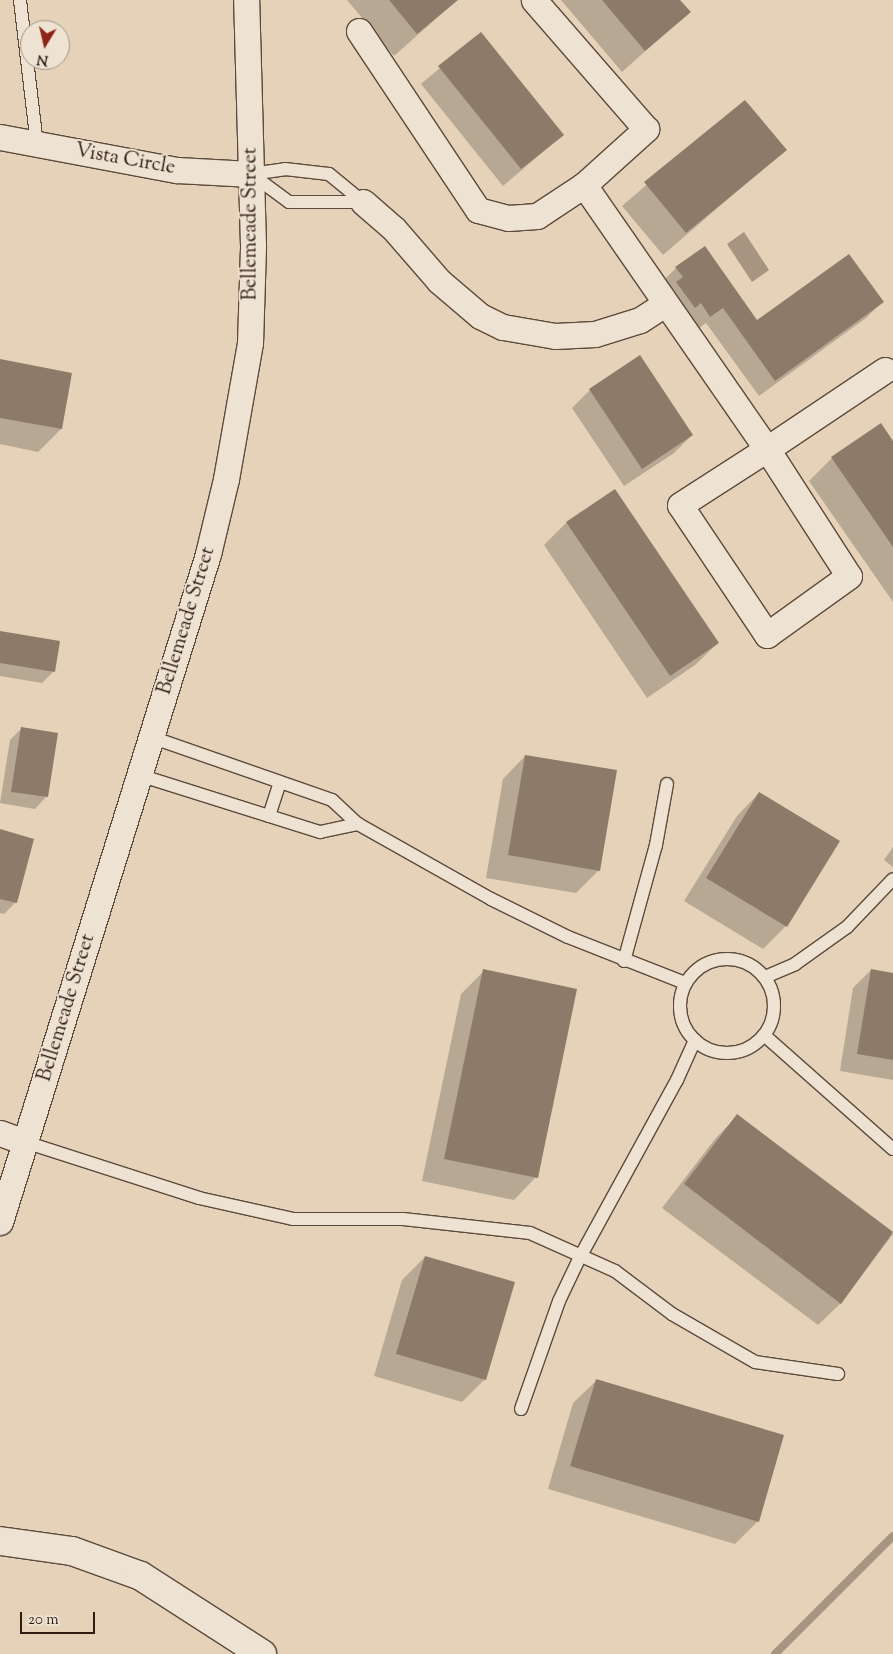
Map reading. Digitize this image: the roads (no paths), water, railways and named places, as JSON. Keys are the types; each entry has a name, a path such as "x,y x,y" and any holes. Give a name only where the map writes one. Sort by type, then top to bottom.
{"street":[{"name":"Bellemeade Street","path":"0,1222 208,554 228,470 250,343 251,174 246,0"},
{"path":"359,31 478,210 508,218 537,216 584,185 646,129 534,0"},
{"name":"Vista Circle","path":"0,137 177,170 251,174"},
{"path":"584,185 767,449 849,576 768,635 680,505 767,449 885,370"},
{"path":"364,202 394,229 439,281 480,316 504,328 556,336 595,334 640,320 665,304"},
{"path":"0,1133 25,1142"},
{"path":"0,1540 72,1551 141,1576 262,1654"}],"lane":[{"path":"20,0 37,144"},
{"path":"251,174 285,168 329,174 364,202"},
{"path":"251,174 288,202 364,202"},
{"path":"151,737 332,800 358,824 490,899 624,961 685,983"},
{"path":"139,775 320,832 358,824"},
{"path":"269,816 280,783"},
{"path":"624,961 656,845 667,784"},
{"path":"765,977 795,964 847,927 893,879"},
{"path":"724,959 746,964 765,977 772,991 774,1006 772,1021 764,1035 739,1052 723,1053 695,1040 685,1028 680,1014 680,998 685,983 695,971 708,963 724,959"},
{"path":"764,1035 893,1149"},
{"path":"520,1409 559,1301 580,1257 677,1080 695,1040"},
{"path":"25,1142 199,1198 293,1219 402,1219 530,1233 614,1271 672,1314 754,1362 838,1374"}],"waterway":[{"path":"775,1654 893,1536"}]}
